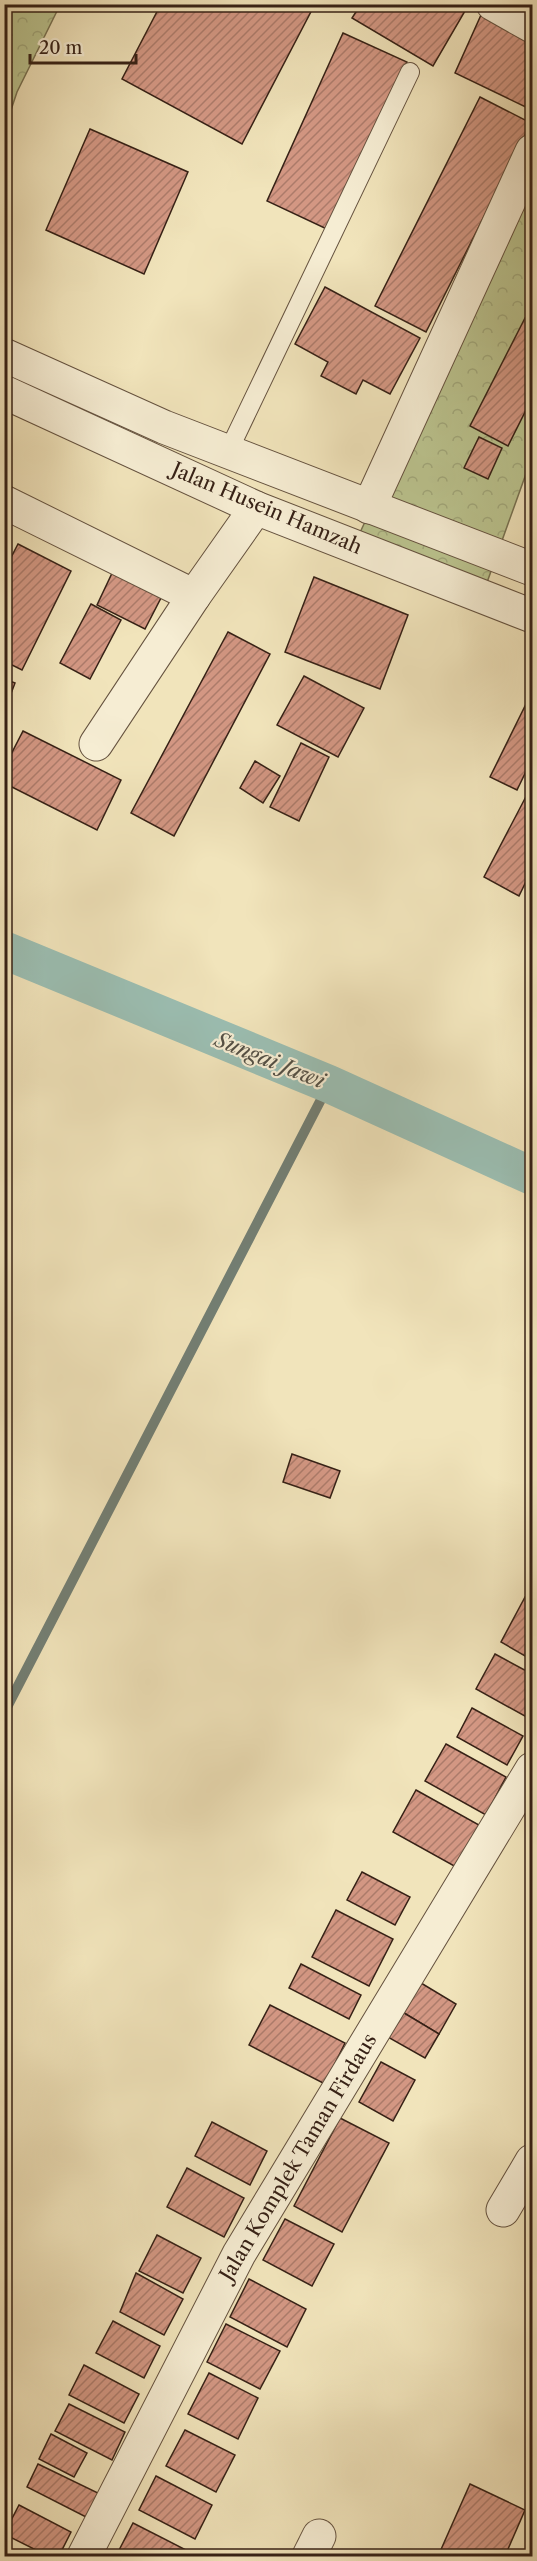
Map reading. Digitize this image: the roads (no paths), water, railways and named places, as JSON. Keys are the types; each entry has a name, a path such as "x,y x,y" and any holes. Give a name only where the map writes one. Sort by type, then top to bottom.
{"street":[{"path":"493,4 532,26"},
{"path":"353,544 532,151"},
{"name":"Jalan Husein Hamzah","path":"4,355 164,427 532,569"},
{"name":"Jalan Husein Hamzah","path":"4,392 256,507 532,616"},
{"path":"4,502 194,596"},
{"path":"96,744 256,507"},
{"name":"Jalan Komplek Taman Firdaus","path":"84,2556 239,2254 532,1769"},
{"path":"503,2210 532,2161"}],"lane":[{"path":"228,452 410,72"}],"waterway":[{"name":"Sungai Jawi","path":"4,950 329,1084 532,1176"},
{"path":"4,1713 329,1084"}]}
